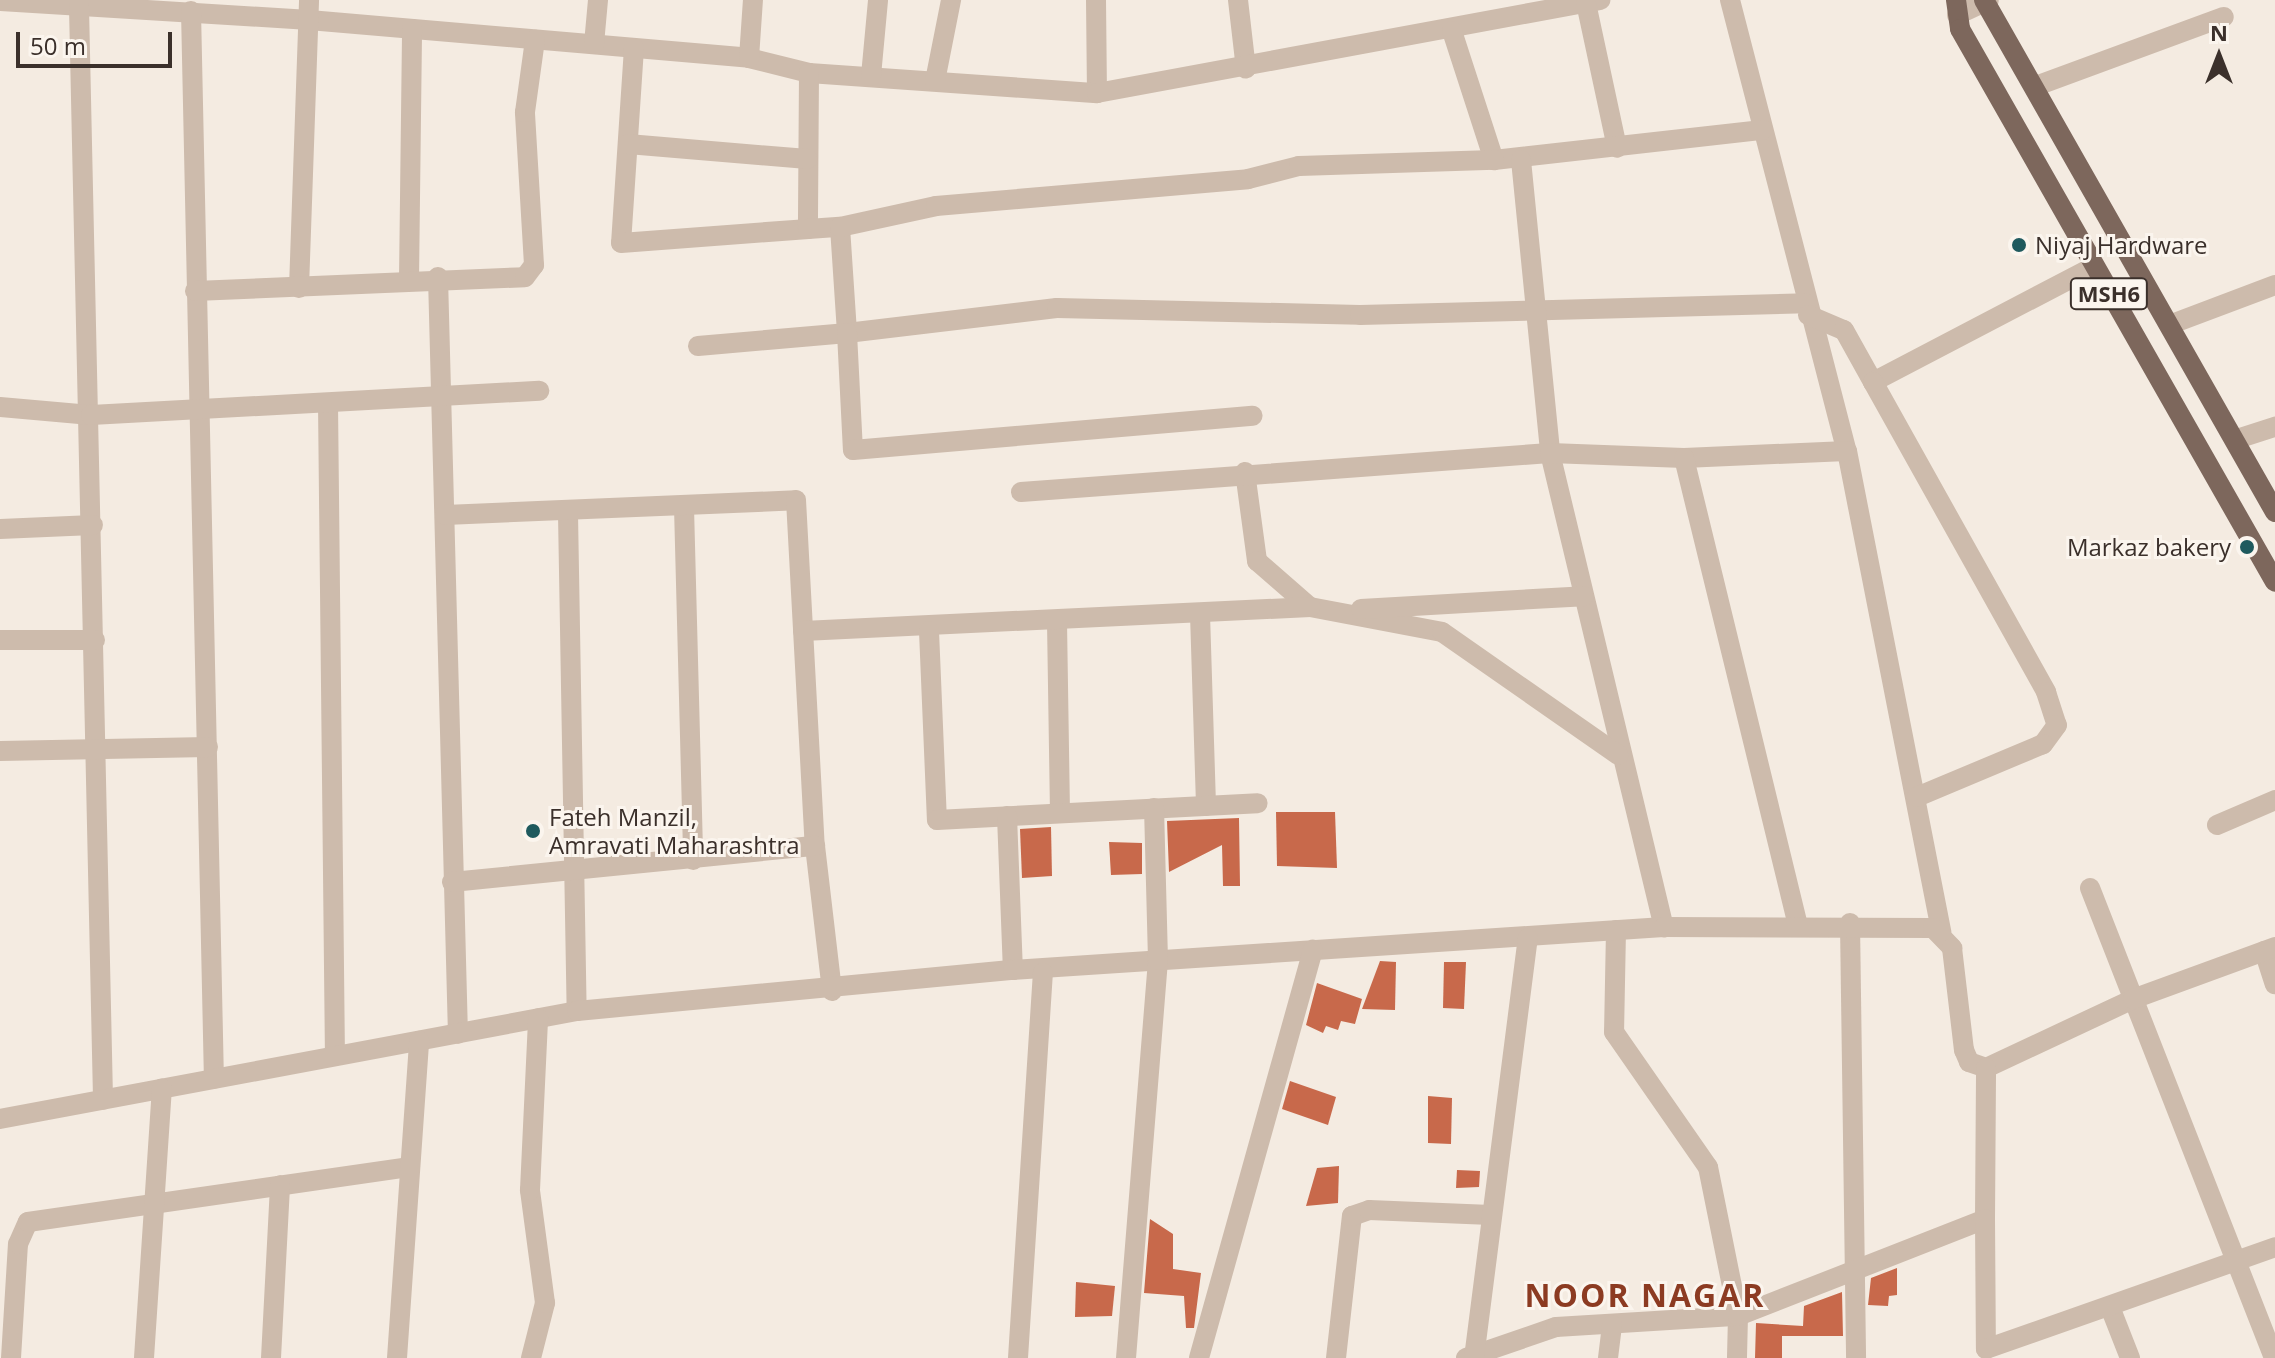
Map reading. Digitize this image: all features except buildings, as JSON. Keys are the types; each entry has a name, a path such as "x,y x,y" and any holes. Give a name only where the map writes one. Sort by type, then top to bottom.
{"main road":[{"name":"MSH6","path":"1986,0 2169,325 2237,439 2275,512"},
{"name":"MSH6","path":"1956,7 2093,267 2275,582"}],"street":[{"path":"594,44 598,0"},
{"path":"749,58 753,0"},
{"path":"871,76 878,0"},
{"path":"935,81 951,0"},
{"path":"1096,0 1097,93"},
{"path":"1238,0 1246,69"},
{"path":"1730,0 1807,309 1847,451 1941,932 1952,948 1964,1050 1969,1062 1986,1068 2133,999 2269,949 2275,984"},
{"path":"1956,7 1986,0"},
{"path":"0,1 191,11 309,10 412,29 749,58 809,73 1097,93 1246,69 1593,2 1617,148"},
{"path":"79,7 91,415 103,1100"},
{"path":"299,288 309,10"},
{"path":"191,11 195,291 202,410 214,1079"},
{"path":"2036,86 2224,17"},
{"path":"409,280 412,29"},
{"path":"1452,31 1494,160"},
{"path":"195,291 299,288 438,277 525,277 532,271 525,112 535,40"},
{"path":"634,48 621,243 840,227 936,206 1248,179 1299,166 1521,160 1762,130"},
{"path":"808,229 809,73"},
{"path":"628,144 807,159"},
{"path":"1521,160 1532,310 1550,453 1618,755 1664,927"},
{"path":"840,227 853,450 1253,416"},
{"path":"1873,382 2093,267"},
{"path":"438,277 458,1034"},
{"path":"2169,325 2275,285"},
{"path":"698,346 847,333 1057,308 1360,315 1532,310 1807,309 1844,330 2046,692 2057,725 2043,744 1917,797"},
{"path":"0,407 91,415 539,391"},
{"path":"328,403 335,1056"},
{"path":"2237,439 2275,427"},
{"path":"1021,492 1245,472 1550,453 1684,458 1847,451"},
{"path":"1684,458 1798,926"},
{"path":"1245,472 1257,561 1310,607"},
{"path":"445,515 568,514 796,500 815,846 832,991"},
{"path":"684,507 693,860"},
{"path":"568,514 577,1011"},
{"path":"0,529 93,525"},
{"path":"1341,611 1584,596"},
{"path":"803,631 929,631 1310,607 1341,611 1442,632 1618,755"},
{"path":"1200,614 1206,806"},
{"path":"1057,622 1060,811"},
{"path":"929,631 937,820 1060,811 1258,803"},
{"path":"0,640 95,640"},
{"path":"0,751 208,747"},
{"path":"2217,825 2275,800"},
{"path":"1126,1358 1158,960 1154,808"},
{"path":"1007,816 1013,970"},
{"path":"452,882 573,873 815,846"},
{"path":"2090,888 2274,1358"},
{"path":"0,1119 577,1011 832,991 1013,970 1043,973 1158,960 1664,927 1850,923 1941,932"},
{"path":"1850,923 1859,1271 1856,1358"},
{"path":"1616,930 1614,1032 1708,1167 1738,1316 1737,1358"},
{"path":"1528,938 1471,1357 1556,1327 1738,1316 1985,1219"},
{"path":"1199,1358 1313,950"},
{"path":"1018,1358 1043,973"},
{"path":"531,1358 545,1303 530,1199 538,1018"},
{"path":"397,1358 419,1041"},
{"path":"1986,1068 1985,1219 1994,1352 2275,1247"},
{"path":"144,1358 157,1202 162,1089"},
{"path":"11,1358 18,1244 28,1222 410,1167"},
{"path":"271,1358 280,1185"},
{"path":"1336,1358 1352,1216 1369,1210 1491,1215"},
{"path":"2110,1307 2130,1358"},
{"path":"1608,1358 1612,1325"}],"place":[{"name":"Niyaj Hardware","path":"2019,245"},
{"name":"Markaz bakery","path":"2247,547"},
{"name":"Fateh Manzil, Amravati Maharashtra","path":"533,831"}],"district":[{"name":"NOOR NAGAR","path":"1645,1295"}]}
